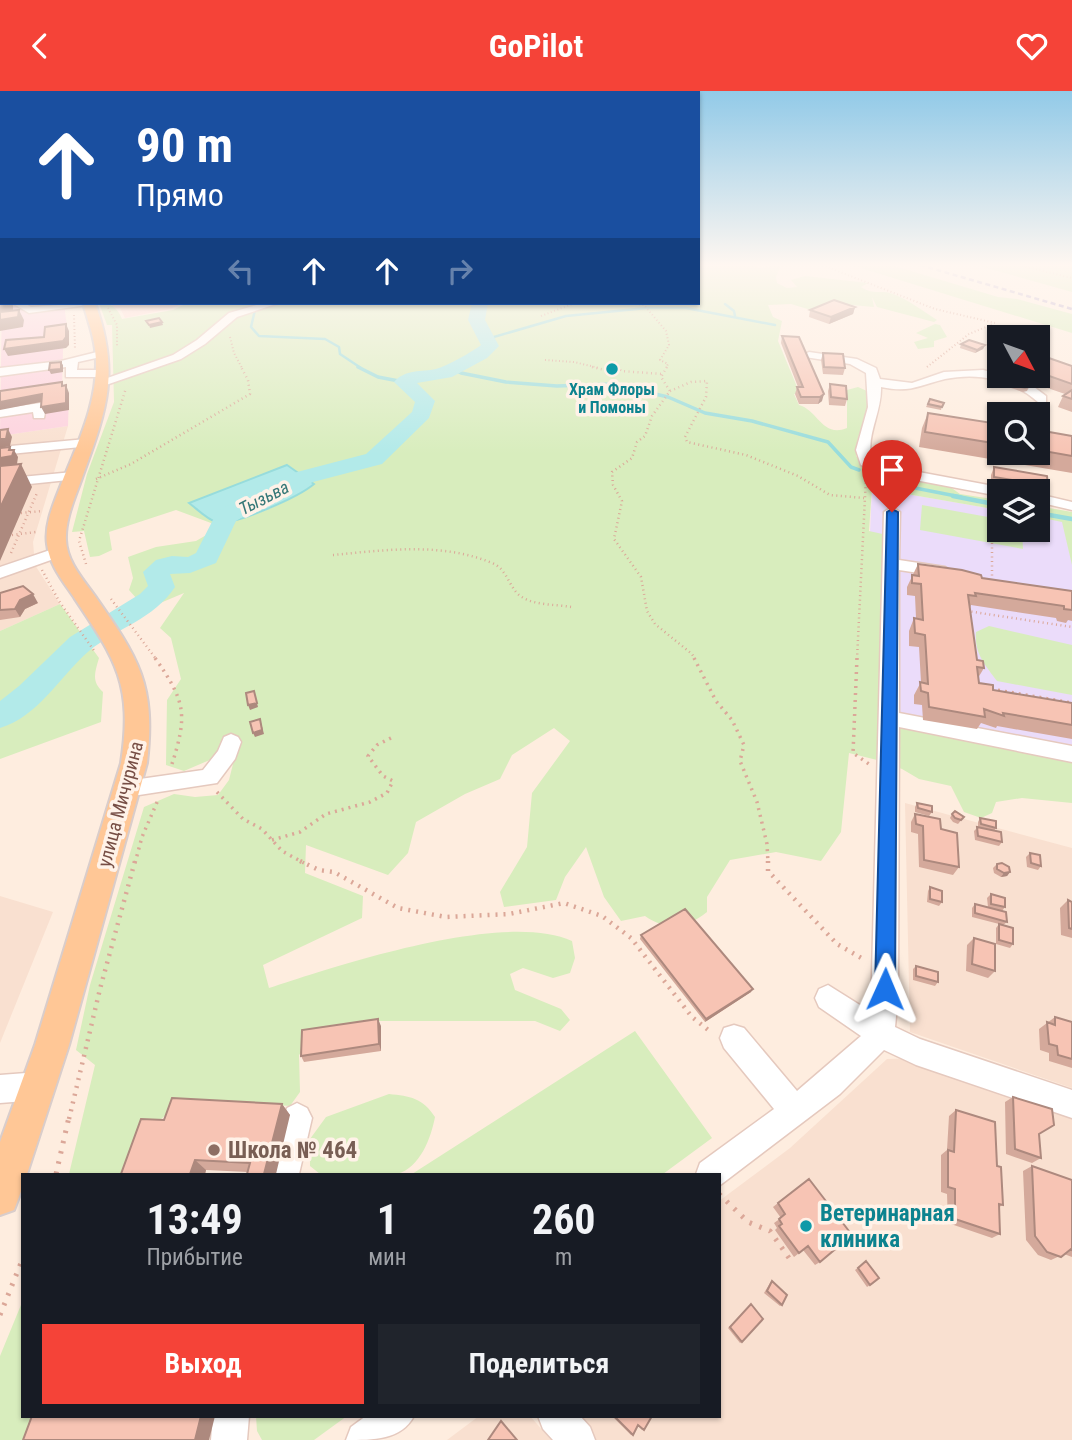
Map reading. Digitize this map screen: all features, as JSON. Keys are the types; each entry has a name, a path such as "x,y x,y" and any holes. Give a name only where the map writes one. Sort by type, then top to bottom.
{"main road":[{"name":"улица Мичурина","path":"0,1196 39,1086 134,763 139,724 138,694 126,657 87,583 65,569 59,552 57,527 98,412 102,378 98,328"}],"street":[{"path":"0,383 71,374 102,378 122,377 177,357 217,328"},
{"path":"0,372 63,364 102,354"},
{"path":"809,355 840,358 866,366 872,371 874,409 862,451 866,462 873,466 987,489"},
{"path":"71,374 73,360"},
{"path":"874,382 908,387 930,380 972,373 998,377 1034,390 1042,399"},
{"path":"0,412 40,407 39,415"},
{"path":"0,451 86,443"},
{"path":"0,483 73,476"},
{"path":"1050,501 1072,506"},
{"path":"712,1173 859,1057 880,1033 885,973 892,512"},
{"path":"0,573 59,552"},
{"path":"891,564 992,579"},
{"path":"889,718 1072,754"},
{"path":"126,789 164,786 209,777 228,754 231,742"},
{"path":"828,998 880,1033 916,1051 1072,1104"},
{"path":"734,1038 794,1110"},
{"path":"0,1089 39,1086"},
{"path":"284,1173 297,1118"},
{"path":"229,1440 231,1418"},
{"path":"364,1440 393,1418"},
{"path":"558,1418 577,1440"}],"path":[{"path":"73,360 76,328"},
{"path":"96,479 123,468 250,394 248,378 235,361 230,347 227,328"},
{"path":"666,328 670,337 669,348 660,360 668,364 663,374 664,384 670,391"},
{"path":"930,380 924,370 978,328"},
{"path":"545,360 574,362 604,370 607,367 618,367 621,370 663,374"},
{"path":"87,583 79,541 96,479 126,391 122,377"},
{"path":"864,498 830,495 798,475 746,454 687,442 685,437 706,397 707,381 691,382 670,391 652,417 645,436 637,442 632,458 612,472 613,485 622,502 614,539 641,577 647,611 655,624 692,654 716,701 733,720 744,745 740,761 757,801 766,844 768,871 837,944 885,973"},
{"path":"873,466 865,480 853,753 888,768"},
{"path":"9,557 41,482"},
{"path":"21,513 44,511"},
{"path":"12,535 37,532"},
{"path":"992,543 992,579"},
{"path":"333,555 427,549 450,551 494,563 503,569 514,590 523,598 571,607"},
{"path":"107,595 126,657"},
{"path":"56,1173 100,989 142,837 164,786 180,738 182,700 59,601"},
{"path":"962,611 1072,627"},
{"path":"983,687 1072,703"},
{"path":"272,840 300,832 326,814 370,802 387,793 393,781 383,776 368,756 377,745 393,737"},
{"path":"209,777 218,793 243,819 262,829 295,859 319,870 334,871 398,908 431,916 509,914 564,903 602,916 631,938 692,1017 715,1034 734,1038"},
{"path":"721,1196 741,1218 770,1231 789,1258"},
{"path":"0,1315 21,1269"}],"shaded area":[{"path":"1,328 67,328 69,344 63,349 62,389 69,393 68,426 0,436"},
{"path":"68,426 33,542 35,565 60,604 0,631 0,436"},
{"path":"872,488 987,508 987,542 1050,542 1050,519 1072,523 1072,790 860,752"},
{"path":"905,803 1072,848 1072,1088 910,1032"},
{"path":"0,896 53,912 0,1043"},
{"path":"919,1058 1072,1111 1072,1440 595,1440 576,1418 721,1418 721,1200 790,1148 887,1059"},
{"path":"476,1418 532,1418 551,1440 447,1440"}],"green space":[{"path":"112,328 781,328 778,341 800,394 794,394 799,405 826,426 839,430 847,428 847,390 858,387 867,391 869,416 858,437 856,456 866,467 949,486 960,494 987,498 987,508 872,488 869,531 887,535 888,721 1072,761 1072,803 1022,798 996,802 992,813 981,818 964,812 951,786 919,779 902,769 849,753 841,832 821,861 776,852 730,860 707,897 707,912 692,922 669,926 645,916 621,921 604,897 586,847 565,877 556,900 504,907 500,892 527,847 532,793 570,741 554,728 512,755 500,779 465,794 416,822 408,853 388,875 306,845 305,873 363,896 362,918 263,965 269,988 421,944 506,932 542,933 572,941 575,958 570,973 553,978 523,968 510,974 515,990 561,1009 570,1020 560,1031 535,1021 369,1021 314,1039 299,1055 300,1092 290,1106 186,1099 146,1131 130,1173 69,1173 95,1065 76,1050 90,985 144,807 174,794 195,797 218,795 229,780 234,760 212,759 184,771 166,765 167,700 181,679 171,638 160,628 184,593 146,609 129,590 133,578 128,557 156,547 196,541 215,530 211,523 176,510 109,532 112,550 90,557 84,531 72,532 87,474 114,402","holes":["287,465 313,484 293,497 252,516 215,522"]},
{"path":"927,328 942,328 947,337 934,341 934,347 918,349 914,342 928,338 916,333"},
{"path":"1056,328 1072,328 1072,333"},
{"path":"922,505 987,517 987,542 1023,542 1023,549 920,530"},
{"path":"1050,508 1072,512 1072,565 1062,522 1050,520"},
{"path":"60,604 99,658 95,676 103,692 101,722 0,759 0,631"},
{"path":"989,626 1072,645 1072,695 997,681 981,658 977,646 976,632"},
{"path":"635,1031 712,1138 664,1173 414,1173"},
{"path":"389,1094 415,1099 426,1106 435,1117 423,1151 405,1171 319,1173 310,1166 310,1139 326,1117"},
{"path":"21,1305 21,1418 37,1418 28,1440 0,1440 0,1356"},
{"path":"256,1418 344,1418 314,1440 262,1440 257,1431"}],"water":[{"path":"287,465 314,484 281,503 251,515 237,520 216,522 189,503"}],"building":[{"path":"45,328 66,328 63,341 4,349 6,340 44,337"},
{"path":"782,336 799,337 824,394 820,397 801,397 797,387 803,387"},
{"path":"969,340 985,345 977,350 961,344"},
{"path":"823,353 843,354 845,368 824,367"},
{"path":"1050,358 1072,366 1072,384 1050,376"},
{"path":"61,362 61,369 49,370 50,363"},
{"path":"609,364 617,364 617,370 607,369"},
{"path":"62,382 62,386 66,385 66,403 41,407 42,394 0,402 0,391"},
{"path":"830,384 846,386 847,399 831,397"},
{"path":"1072,390 1072,399 1063,396"},
{"path":"930,399 944,403 942,407 928,404"},
{"path":"928,413 987,422 987,442 925,432"},
{"path":"8,429 6,439 0,439 0,430"},
{"path":"1050,432 1072,436 1072,456 1050,452"},
{"path":"10,447 9,450 14,450 12,456 0,458 0,448"},
{"path":"21,464 0,508 0,466"},
{"path":"994,467 1047,476 1047,479 1006,479 994,477"},
{"path":"918,564 962,570 981,575 982,578 1072,591 1072,610 1064,609 1064,606 975,593 976,596 968,595 977,660 983,661 984,668 977,667 979,683 993,685 993,690 1072,703 1072,725 1003,713 1004,716 984,709 985,717 929,707 928,693 921,691 920,682 928,684 925,635 915,633 914,618 923,620 921,584 912,583 912,575 919,576"},
{"path":"23,586 33,594 20,600 15,609 0,610 0,593"},
{"path":"254,691 257,703 248,705 246,693"},
{"path":"260,719 262,730 253,733 250,722"},
{"path":"917,803 932,806 932,812 918,808"},
{"path":"955,811 964,817 961,820 952,814"},
{"path":"915,814 940,819 941,829 957,833 959,867 924,860 923,826 916,824"},
{"path":"980,818 996,821 996,828 981,824"},
{"path":"977,827 1001,832 1002,842 978,836"},
{"path":"1030,853 1040,855 1041,866 1031,863"},
{"path":"1002,863 1009,867 1010,872 1004,873 997,869 997,864"},
{"path":"930,887 942,891 942,902 930,899"},
{"path":"991,894 1005,898 1005,907 991,904"},
{"path":"1068,900 1072,902 1072,929 1069,928"},
{"path":"975,904 1006,912 1007,922 975,913"},
{"path":"685,909 753,989 706,1019 641,935"},
{"path":"999,924 1013,928 1013,944 999,940"},
{"path":"974,938 995,944 995,971 972,964"},
{"path":"916,966 938,972 938,982 916,976"},
{"path":"1055,1017 1072,1022 1072,1059 1058,1055 1057,1046 1049,1044 1047,1022 1055,1025"},
{"path":"378,1019 379,1044 301,1056 302,1030"},
{"path":"1013,1097 1052,1109 1054,1125 1039,1134 1041,1158 1015,1149"},
{"name":"Школа № 464","path":"172,1098 282,1104 264,1173 247,1173 250,1163 195,1160 190,1173 121,1173 141,1119 164,1120"},
{"path":"956,1110 995,1122 997,1166 1001,1167 1003,1205 999,1204 1000,1234 955,1219 955,1189 948,1187 948,1150 954,1152"},
{"path":"1032,1166 1072,1180 1072,1250 1061,1257 1047,1252 1035,1236"},
{"name":"Ветеринарная клиника","path":"809,1179 852,1235 820,1262 808,1246 799,1253 779,1226 782,1224 779,1219 785,1214 778,1203"},
{"path":"866,1261 879,1278 870,1285 858,1268"},
{"path":"772,1281 787,1295 782,1305 767,1291"},
{"path":"751,1304 763,1319 742,1342 730,1327"},
{"path":"31,1418 200,1418 195,1440 23,1440"},
{"path":"616,1418 651,1418 644,1430 638,1425 633,1435"},
{"path":"501,1421 517,1440 488,1440"}],"waterway":[{"path":"252,328 259,336 325,339 339,347 340,354 361,368"},
{"name":"Тызьва","path":"0,717 30,694 80,644 150,600 162,587 156,572 161,568 169,564 190,565 207,558 226,517 255,499 305,477 374,459 422,414 425,401 404,382 414,377 445,373 486,351 490,346 481,328"},
{"path":"487,339 525,328"},
{"path":"358,367 378,377 404,382"},
{"path":"451,368 461,373 506,382 557,386 612,384 668,397 705,413 752,421 828,442 851,467 859,470"},
{"path":"875,474 910,487 961,497"},
{"path":"953,496 987,503"},
{"path":"1050,515 1072,519"}],"place":[{"name":"Храм Флоры и Помоны","path":"612,369"},
{"name":"Школа № 464","path":"214,1150"},
{"name":"Ветеринарная клиника","path":"806,1226"}],"route":[{"path":"885,989 892,512"}]}
